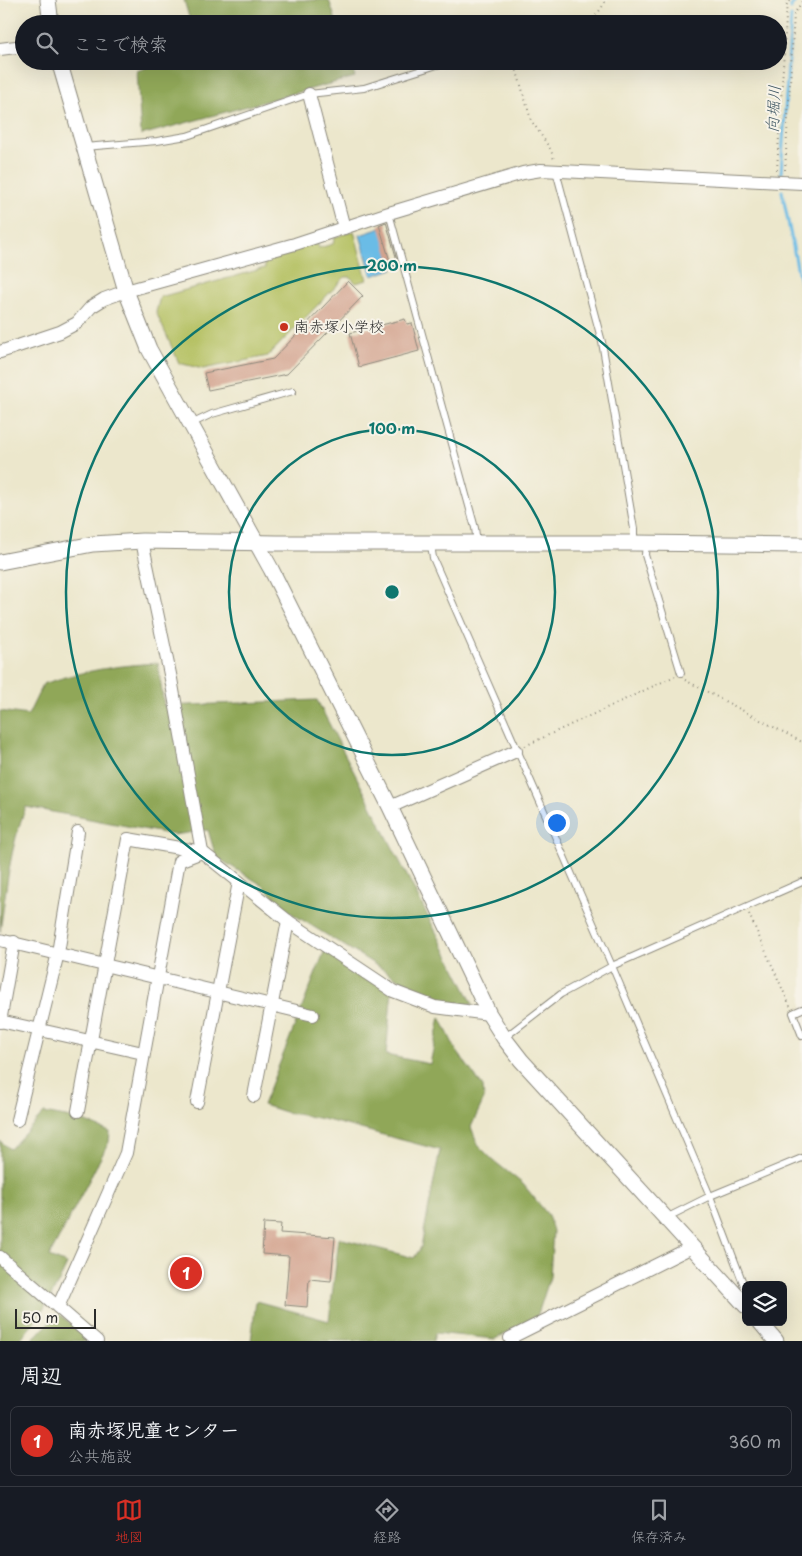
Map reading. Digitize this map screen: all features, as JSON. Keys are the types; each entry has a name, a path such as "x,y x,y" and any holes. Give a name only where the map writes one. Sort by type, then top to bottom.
{"street":[{"path":"48,0 50,15"},
{"path":"0,49 15,47"},
{"path":"62,70 126,291 149,349 276,578 390,807 489,1014 504,1038 528,1067 742,1302"},
{"path":"309,94 344,228"},
{"path":"0,352 60,332 77,323 91,307 126,291 295,244 389,213 523,173 541,170 802,183"},
{"path":"0,562 93,544 142,540 802,545"},
{"path":"142,540 172,679 202,852"},
{"path":"390,807 516,751"},
{"path":"17,1120 58,953 78,832"},
{"path":"78,1111 128,839 202,852 288,921 393,991 435,1007 489,1014"},
{"path":"58,1307 126,1152 179,861 202,852"},
{"path":"197,1102 239,882"},
{"path":"254,1096 288,921"},
{"path":"0,940 313,1015"},
{"path":"14,942 0,1021 143,1053"},
{"path":"512,1341 510,1338 692,1247"},
{"path":"0,1257 97,1341"},
{"path":"763,1326 776,1341"}],"lane":[{"path":"84,147 157,141 187,136 309,94 364,88 421,70"},
{"path":"556,171 602,342 634,529 645,555 681,673"},
{"path":"389,213 475,528 477,543"},
{"path":"190,424 212,414 293,391"},
{"path":"431,542 433,558 516,751 612,966 710,1196 742,1281"},
{"path":"504,1038 561,994 612,966 802,882"},
{"path":"802,1009 793,1013 802,1036"},
{"path":"666,1218 710,1196 802,1158"}],"path":[{"path":"596,15 606,0"},
{"path":"787,0 786,13 794,14"},
{"path":"786,5 791,0"},
{"path":"781,182 784,173 794,14 802,2"},
{"path":"517,70 531,120 552,150 556,171"},
{"path":"781,182 784,70"},
{"path":"516,751 681,673 685,681 802,742"},
{"path":"746,908 793,1013"}],"green space":[{"path":"184,0 329,0 334,15 188,15"},
{"path":"353,70 355,77 141,135 137,71"},
{"path":"354,231 367,280 356,283 350,277 345,277 268,356 203,369 179,363 156,312 160,297 265,268 264,258 317,243 319,248 333,244 335,237"},
{"path":"158,663 164,706 317,700 473,1004 459,1005 423,994 291,913 262,885 216,857 208,830 174,835 26,807 12,853 0,932 0,711 28,715 43,684 57,679 100,669"},
{"path":"325,950 392,989 386,1055 430,1064 440,1017 456,1050 483,1087 484,1099 471,1127 478,1145 494,1161 523,1184 548,1215 553,1231 550,1277 537,1317 495,1339 435,1333 433,1341 251,1341 256,1301 329,1321 339,1238 414,1258 421,1247 440,1150 263,1105"},
{"path":"44,1113 81,1120 110,1132 109,1142 49,1257 67,1264 52,1295 34,1323 18,1341 0,1341 0,1141 10,1149"},
{"path":"59,1314 92,1341 30,1341"}],"water":[{"path":"381,228 393,269 372,276 360,235"}],"building":[{"path":"386,222 397,260 390,261 379,225"},
{"path":"348,281 363,296 287,374 208,390 204,373 273,359"},
{"path":"405,319 407,324 412,323 419,351 359,367 350,333"},
{"path":"264,1223 281,1224 280,1233 335,1237 331,1281 309,1279 307,1307 285,1305 289,1256 262,1254"}],"waterway":[{"name":"向堀川","path":"791,9 791,6 797,0"},
{"name":"向堀川","path":"781,174 791,16"},
{"name":"向堀川","path":"782,191 802,292"}],"place":[{"name":"南赤塚小学校","path":"284,327"},
{"name":"南赤塚児童センター","path":"186,1273"}]}
